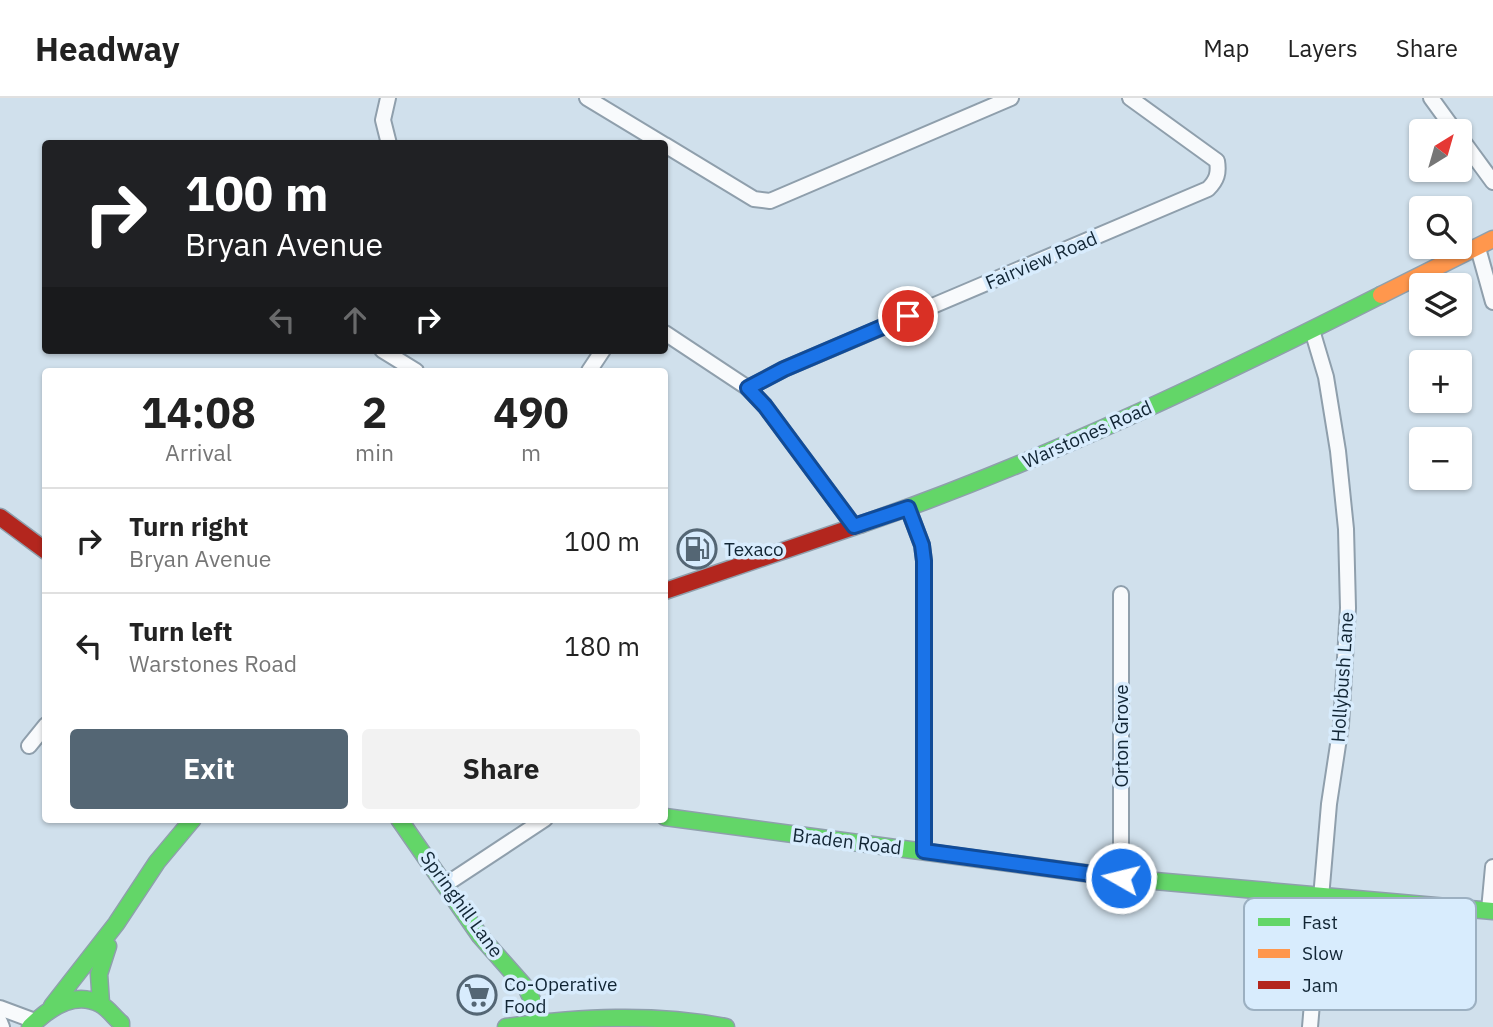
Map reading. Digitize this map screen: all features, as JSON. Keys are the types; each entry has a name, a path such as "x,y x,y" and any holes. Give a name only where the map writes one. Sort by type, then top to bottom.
{"main road":[{"name":"Warstones Road","path":"668,590 908,508 1092,434 1312,330 1493,239"},
{"path":"0,517 42,548"},
{"name":"Braden Road","path":"668,817 1121,878 1354,898"},
{"path":"33,1024 52,1006 116,924 158,862 189,823"},
{"name":"Springhill Lane","path":"402,823 480,936 527,989 538,1025"},
{"path":"101,1004 97,985 98,970 116,924"},
{"path":"52,1006 84,999 101,1004 125,1026"},
{"path":"506,1027 636,1016 667,1017 726,1027"}],"street":[{"path":"388,98 383,120 388,140"},
{"path":"587,98 657,140"},
{"path":"668,146 754,199 769,201 1011,98"},
{"name":"Fairview Road","path":"748,388 784,369 1208,189 1215,182 1217,161 1130,98"},
{"path":"1431,98 1446,119"},
{"path":"1472,153 1493,182"},
{"path":"1478,248 1493,302"},
{"name":"Hollybush Lane","path":"1312,330 1326,377 1338,451 1346,528 1348,608 1341,725 1320,898"},
{"path":"668,335 748,388 765,406 854,526"},
{"path":"388,354 411,368"},
{"path":"908,508 920,538 924,561 924,851"},
{"name":"Orton Grove","path":"1121,594 1121,878"},
{"path":"29,746 42,730"},
{"path":"445,885 539,823"},
{"path":"1491,910 1493,867"},
{"path":"0,1008 33,1024"},
{"path":"0,1022 2,1027"}],"traffic: fast":[{"path":"862,524 1061,447 1254,358 1381,295"},
{"path":"668,817 1121,878 1346,898"},
{"path":"52,1006 116,924 157,862 190,823"},
{"path":"402,823 480,936 527,989 539,1027"},
{"path":"1476,909 1493,911"},
{"path":"101,1004 99,974 108,946"},
{"path":"30,1027 62,1003 81,999 103,1006 121,1023 121,1027"},
{"path":"506,1027 616,1018 671,1020 726,1027"}],"traffic: slow":[{"path":"1381,295 1493,239"}],"traffic: jam":[{"path":"0,517 42,548"},
{"path":"668,590 862,524"}],"place":[{"name":"Texaco","path":"697,549"},
{"name":"Co-Operative Food","path":"477,995"}],"route":[{"path":"908,316 784,369 748,388 765,406 854,526 908,508 918,532 924,561 924,851 1121,878"}]}
